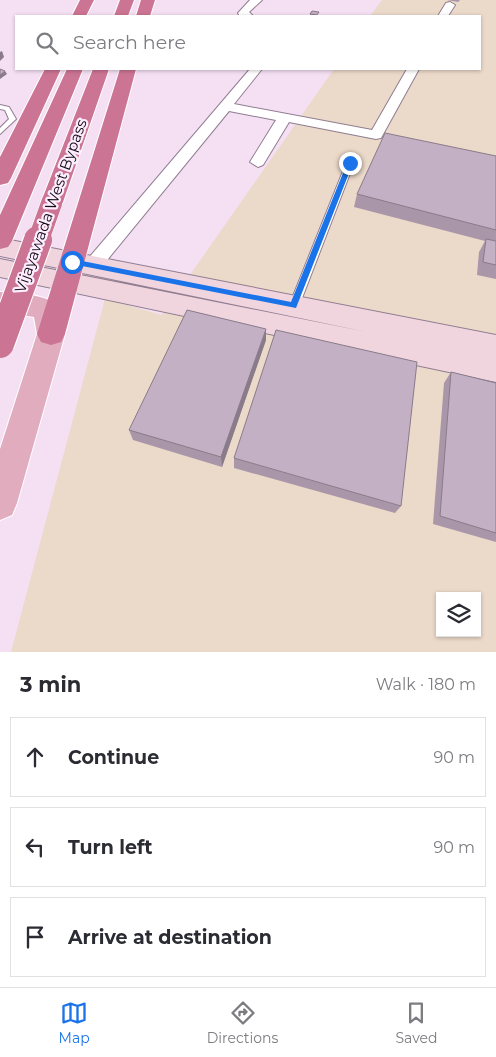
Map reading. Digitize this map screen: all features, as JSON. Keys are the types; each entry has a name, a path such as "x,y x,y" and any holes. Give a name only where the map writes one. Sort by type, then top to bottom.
{"highway":[{"path":"80,15 87,0"},
{"path":"120,15 127,0"},
{"path":"143,15 148,0"},
{"path":"0,178 53,70"},
{"name":"Vijayawada West Bypass","path":"0,241 75,70"},
{"name":"Vijayawada West Bypass","path":"0,344 101,70"},
{"path":"51,334 77,270 128,70"}],"main road":[{"path":"0,302 41,308 48,313 51,334 0,503"}],"street":[{"path":"246,15 243,13 246,8 257,0"},
{"path":"444,15 450,5"},
{"path":"77,270 255,70"},
{"path":"225,106 376,135 412,70"},
{"path":"258,162 285,117"},
{"path":"0,247 77,270 496,370"},
{"path":"0,268 77,270 294,306 496,347"}],"lane":[{"path":"0,107 7,108 13,119 0,132"},
{"path":"294,306 350,163"}],"shaded area":[{"path":"382,0 496,0 496,652 11,652 105,299 162,315 333,70 481,70 481,15 371,15"}],"building":[{"path":"312,11 319,12 317,15 310,14"},
{"path":"385,133 496,156 496,230 357,194"},
{"path":"486,239 496,241 496,265 483,262"},
{"path":"187,310 266,329 221,457 129,430"},
{"path":"276,330 417,362 401,506 234,458"},
{"path":"451,372 496,383 496,533 440,516"}],"route":[{"path":"72,262 294,306 350,163"}]}
